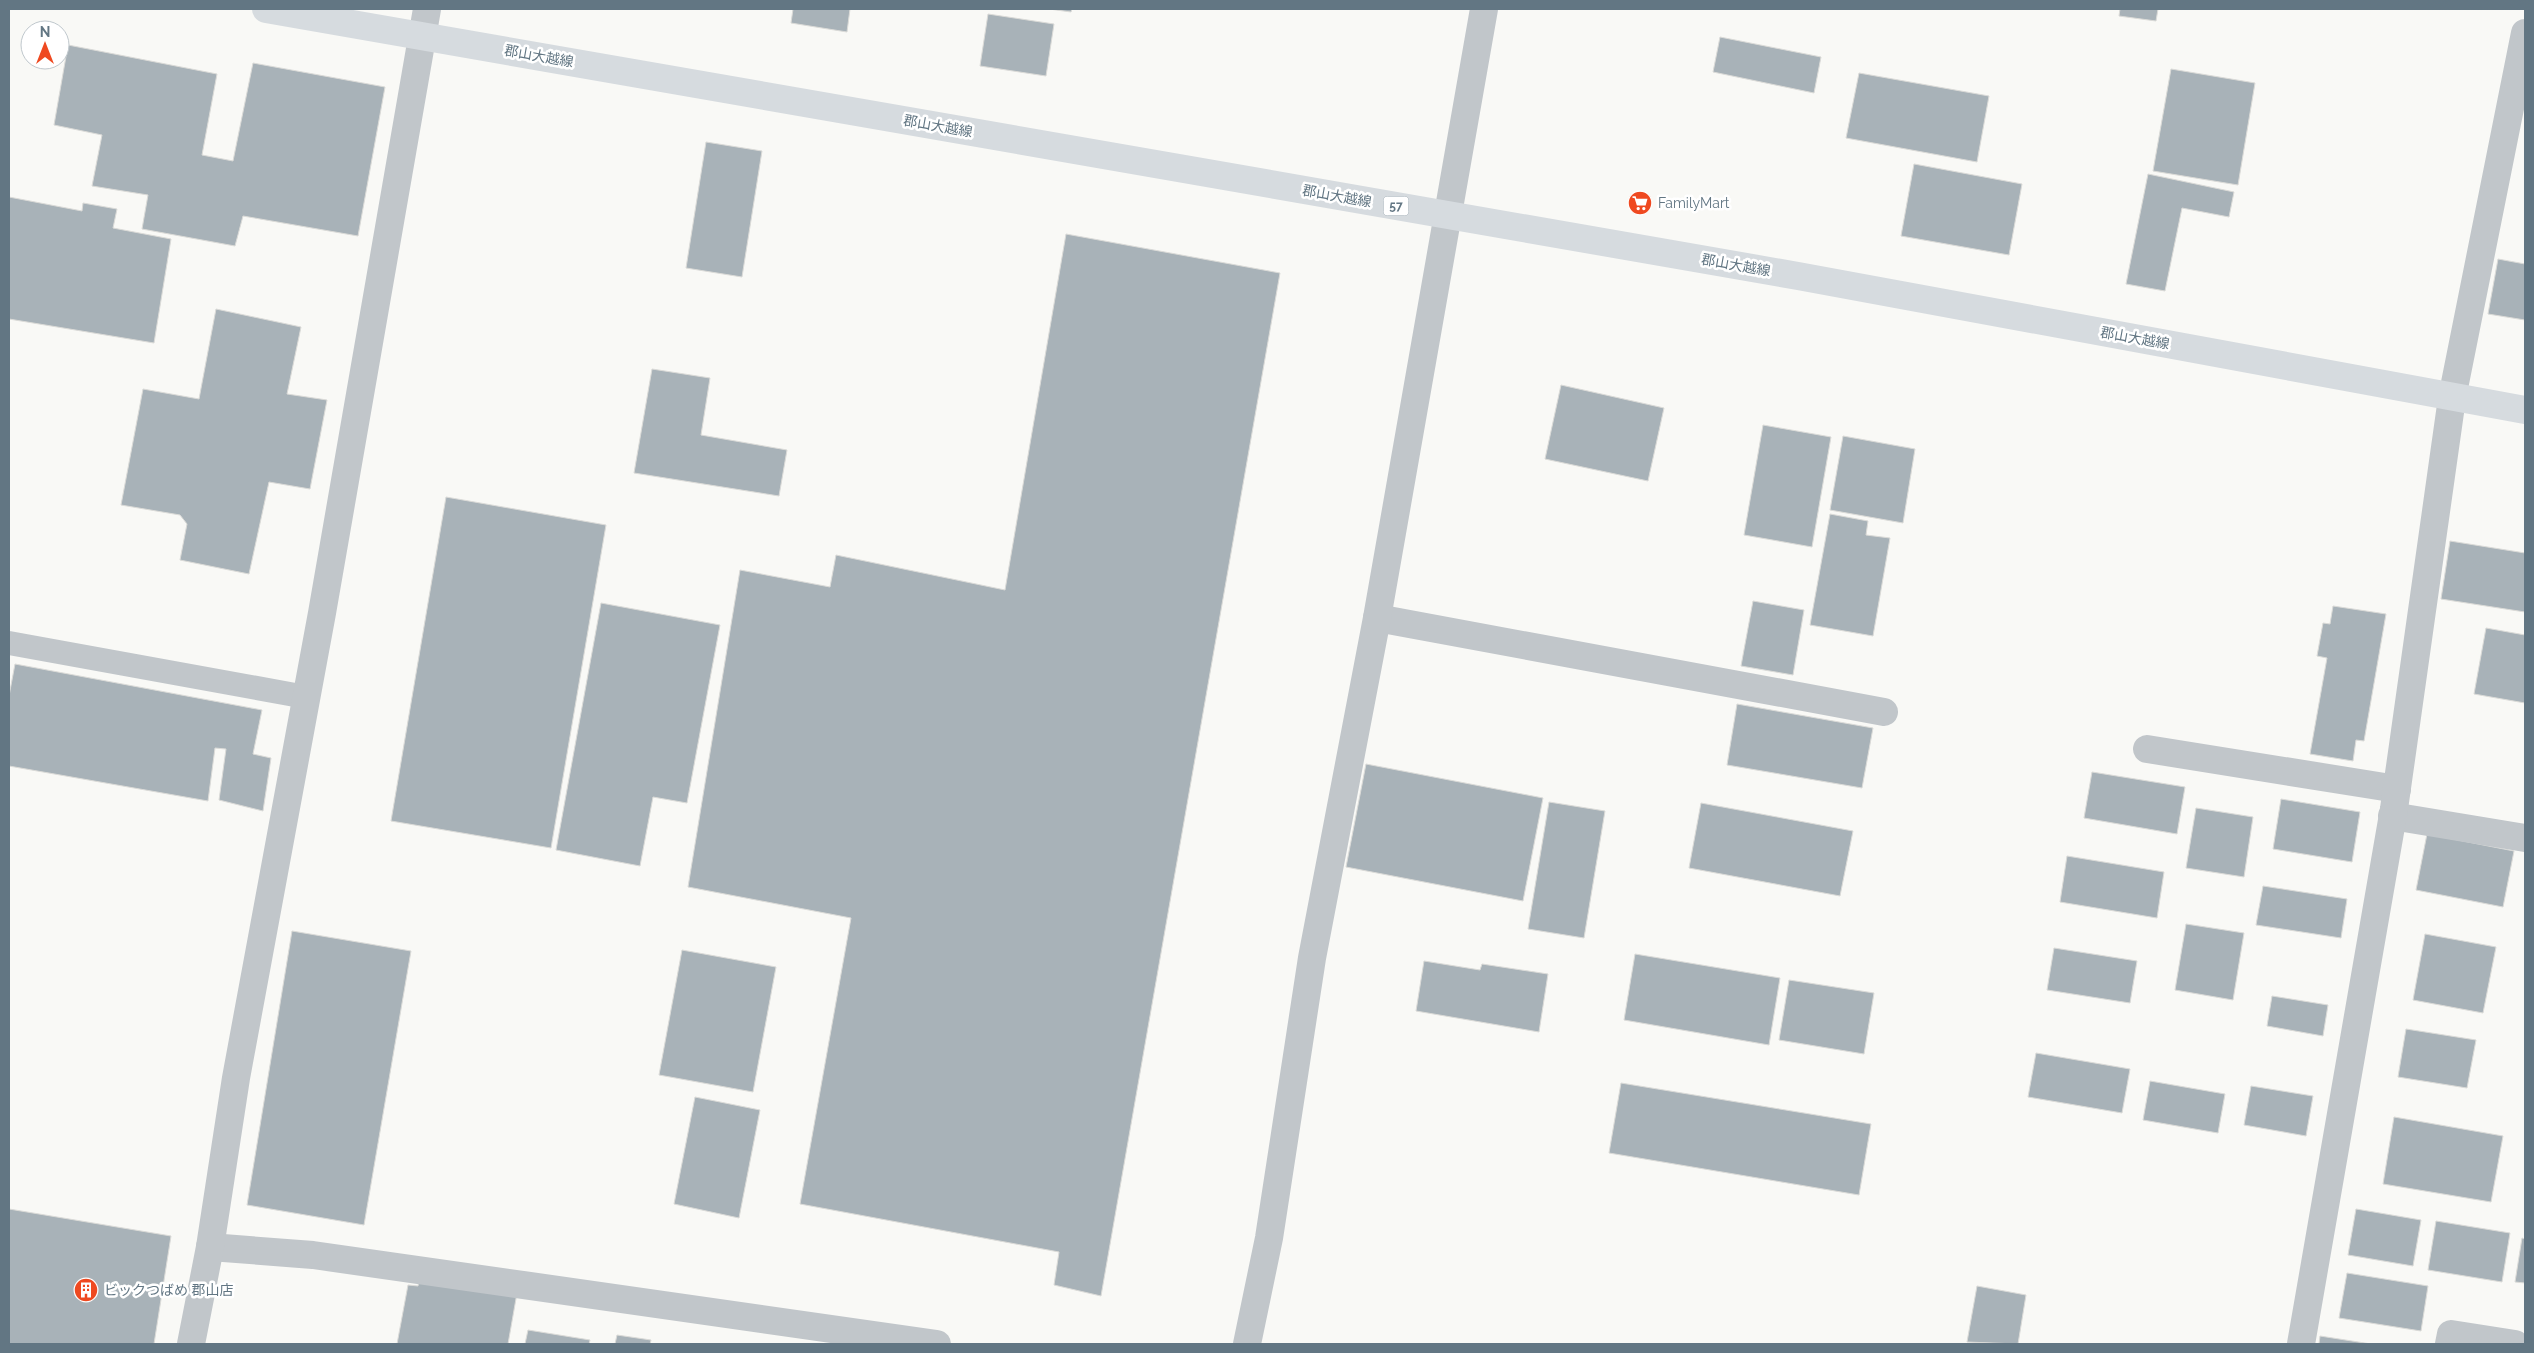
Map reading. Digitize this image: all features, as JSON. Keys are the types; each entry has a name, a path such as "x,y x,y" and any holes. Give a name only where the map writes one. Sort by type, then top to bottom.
{"main road":[{"name":"郡山大越線","path":"266,9 1827,281 2525,410"}],"street":[{"path":"191,1344 210,1247 236,1078 306,698 427,9"},
{"path":"1247,1344 1269,1238 1312,958 1377,618 1446,215 1484,9"},
{"path":"2301,1344 2397,789 2452,398 2525,33"},
{"path":"1377,618 1884,712"},
{"path":"2147,750 2397,789"},
{"path":"2392,816 2525,838"},
{"path":"210,1247 313,1255 937,1344"},
{"path":"2449,1344 2451,1334 2515,1344"}],"lane":[{"path":"9,643 306,698"}],"building":[{"path":"793,9 850,9 847,32 791,23"},
{"path":"1049,9 1072,9 1071,12"},
{"path":"2120,9 2158,9 2156,21 2119,16"},
{"path":"988,14 1054,24 1046,76 980,66"},
{"path":"1720,37 1821,57 1814,93 1713,72"},
{"path":"70,45 217,74 202,155 233,161 253,63 385,87 358,236 243,216 235,246 142,229 148,195 92,186 102,135 54,125 64,70 70,70"},
{"path":"2171,69 2255,83 2238,185 2153,171"},
{"path":"1859,73 1989,96 1977,162 1846,138"},
{"path":"706,142 762,151 742,277 686,268"},
{"path":"1914,164 2022,184 2009,255 1901,236"},
{"path":"2148,174 2234,192 2229,217 2182,208 2165,291 2126,284"},
{"path":"9,197 82,211 83,203 117,209 113,228 171,239 154,343 9,319"},
{"path":"1066,234 1280,273 1101,1296 1054,1285 1059,1252 800,1204 851,918 688,887 740,570 830,587 836,555 1005,590"},
{"path":"2498,259 2525,264 2525,320 2488,314"},
{"path":"216,309 301,327 287,394 327,400 310,489 269,482 249,574 180,560 187,524 180,515 121,505 143,389 199,399"},
{"path":"652,369 710,378 701,435 787,450 779,496 634,473"},
{"path":"1561,385 1664,408 1648,481 1545,459"},
{"path":"1763,425 1831,437 1812,547 1744,535"},
{"path":"1843,436 1915,449 1903,523 1830,510"},
{"path":"446,497 606,525 551,848 391,821"},
{"path":"1830,514 1868,521 1866,535 1890,538 1873,636 1810,625"},
{"path":"2450,541 2525,553 2525,612 2441,599"},
{"path":"1753,601 1804,610 1793,675 1741,666"},
{"path":"601,603 720,625 687,803 653,797 640,866 556,850"},
{"path":"2333,606 2386,614 2364,741 2356,740 2353,761 2310,754 2327,658 2317,656 2323,623 2330,624"},
{"path":"2486,628 2525,635 2525,703 2474,694"},
{"path":"15,664 262,710 253,754 271,758 263,811 219,800 226,749 215,748 208,801 9,766 9,696"},
{"path":"1737,704 1873,728 1862,788 1727,765"},
{"path":"1366,764 1543,798 1523,901 1346,867"},
{"path":"2092,772 2185,787 2177,834 2084,818"},
{"path":"2281,799 2360,812 2352,862 2273,849"},
{"path":"1549,802 1605,811 1584,938 1528,929"},
{"path":"1701,803 1853,831 1840,896 1689,868"},
{"path":"2196,808 2253,817 2244,877 2186,868"},
{"path":"2427,834 2514,851 2503,907 2416,890"},
{"path":"2067,856 2164,872 2157,918 2060,902"},
{"path":"2263,886 2347,899 2341,938 2256,925"},
{"path":"2186,924 2244,933 2233,1000 2175,990"},
{"path":"292,931 411,951 364,1225 247,1205"},
{"path":"2425,934 2496,947 2483,1013 2413,1000"},
{"path":"2054,948 2137,961 2130,1003 2047,990"},
{"path":"682,950 776,967 753,1092 659,1075"},
{"path":"1635,954 1780,978 1769,1045 1624,1020"},
{"path":"1424,961 1480,970 1482,964 1548,974 1539,1032 1416,1011"},
{"path":"1789,980 1874,993 1864,1054 1779,1040"},
{"path":"2272,996 2328,1005 2323,1036 2267,1026"},
{"path":"2406,1029 2476,1040 2467,1088 2398,1077"},
{"path":"2036,1053 2130,1069 2122,1113 2028,1097"},
{"path":"2150,1081 2225,1094 2218,1133 2143,1120"},
{"path":"1621,1083 1871,1124 1859,1195 1609,1153"},
{"path":"2251,1086 2313,1096 2306,1136 2244,1125"},
{"path":"695,1097 760,1110 739,1218 674,1204"},
{"path":"2394,1117 2503,1136 2491,1202 2383,1184"},
{"name":"ビックつばめ 郡山店","path":"9,1209 171,1236 154,1344 9,1344"},
{"path":"2356,1209 2421,1220 2413,1266 2348,1255"},
{"path":"2436,1221 2510,1233 2502,1282 2428,1270"},
{"path":"2522,1238 2525,1239 2525,1283 2515,1282"},
{"path":"2347,1273 2428,1286 2421,1331 2339,1318"},
{"path":"420,1276 517,1293 508,1344 397,1344 408,1285 418,1286"},
{"path":"1977,1286 2026,1295 2018,1344 1967,1342"},
{"path":"528,1330 590,1340 589,1344 525,1344"},
{"path":"617,1335 651,1340 650,1344 615,1344"},
{"path":"2320,1336 2371,1344 2319,1344"}],"place":[{"name":"FamilyMart","path":"1640,203"},
{"name":"ビックつばめ 郡山店","path":"86,1290"}]}
